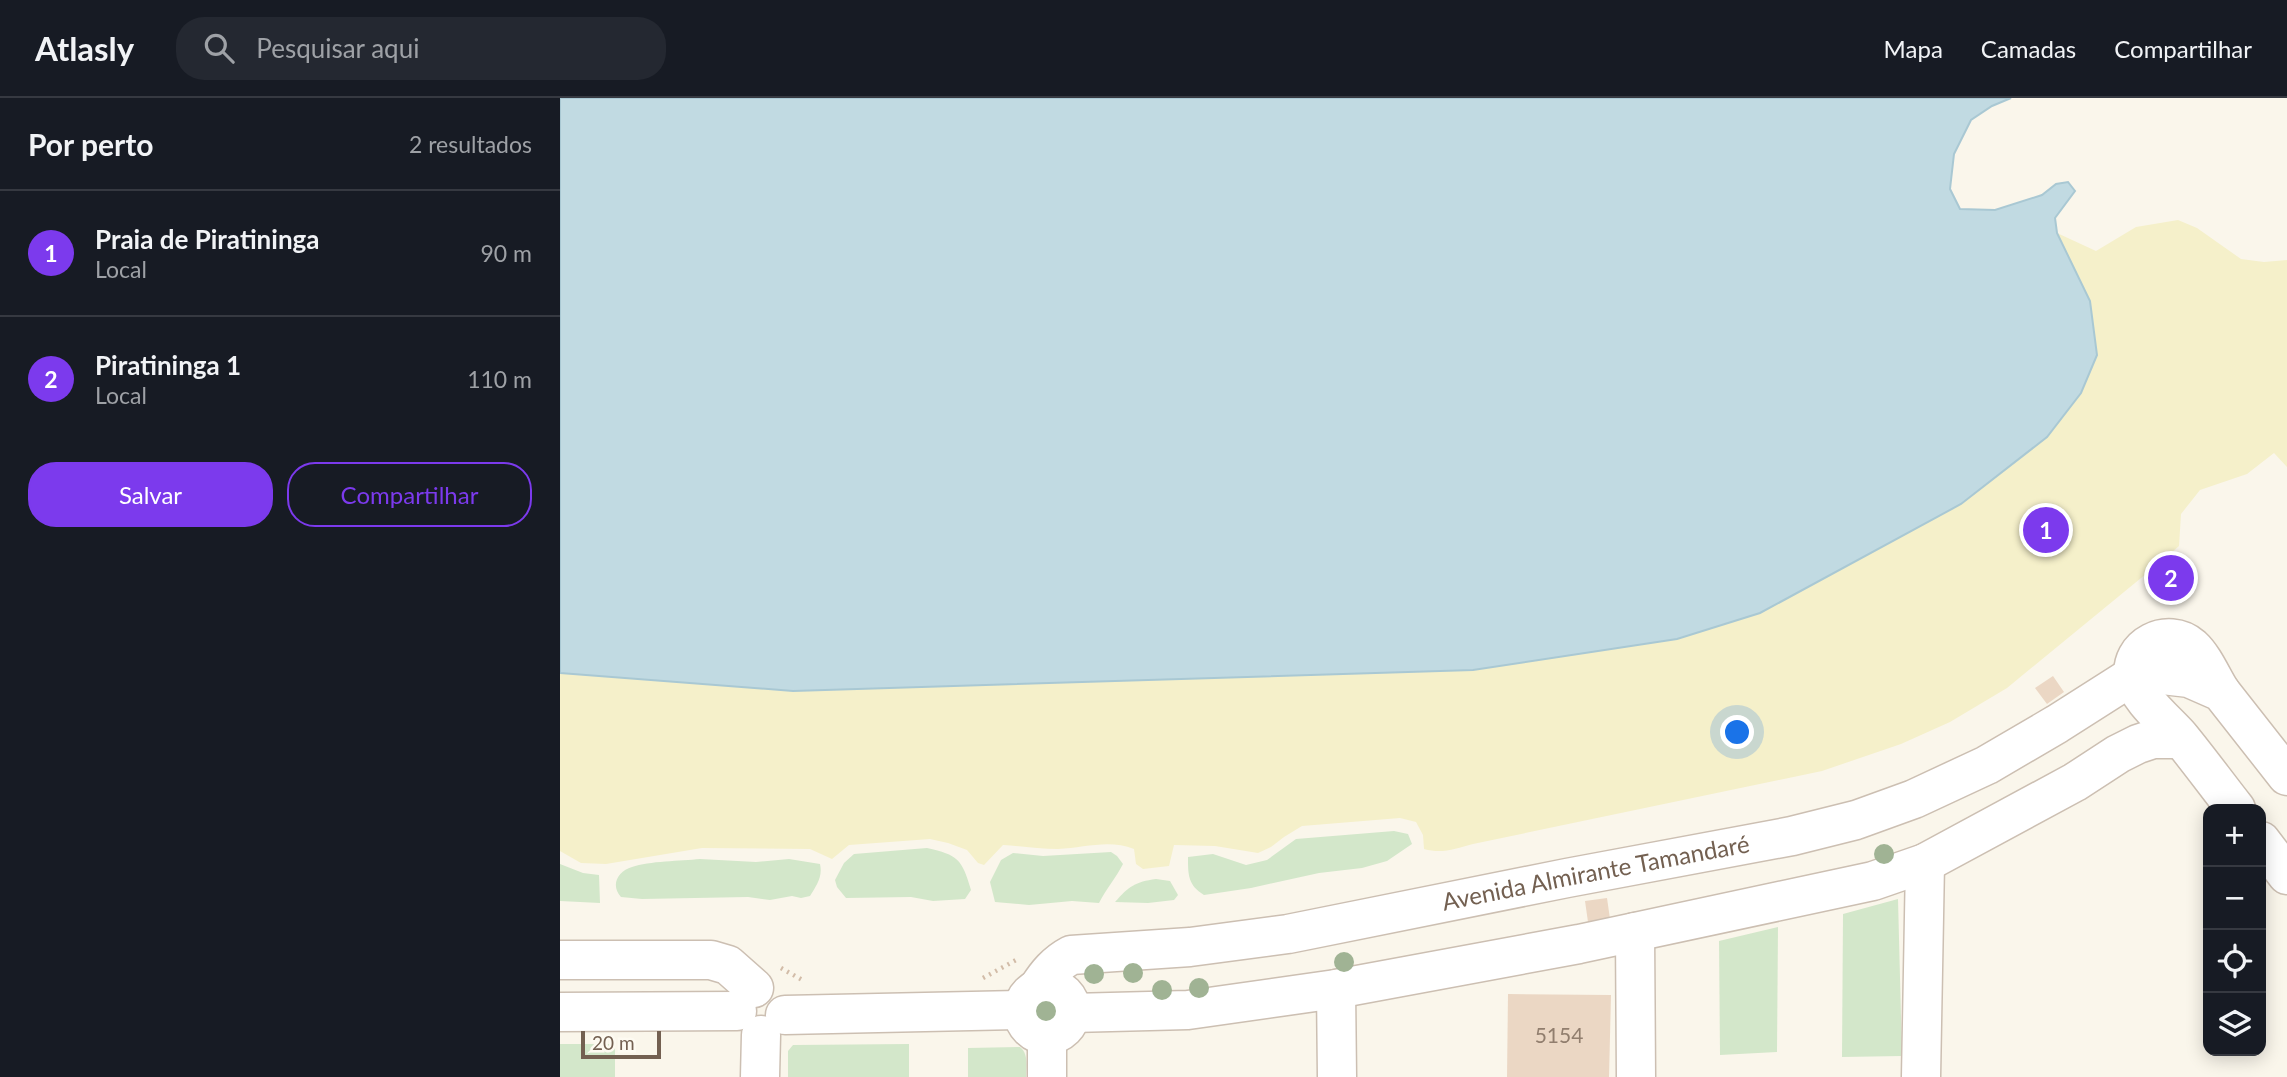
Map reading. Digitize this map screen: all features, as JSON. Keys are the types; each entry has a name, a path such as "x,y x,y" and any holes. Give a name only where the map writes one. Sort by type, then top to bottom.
{"street":[{"path":"2232,804 2137,688 2134,675 2136,660 2142,650 2156,640 2172,638 2193,648 2221,692 2287,776"},
{"name":"Avenida Almirante Tamandaré","path":"1041,1000 1053,968 1071,955 1190,947 1288,934 1791,836 1856,820 1914,799 1987,765 2134,675"},
{"path":"2057,724 2082,726 2094,736 2097,751 2090,772"},
{"path":"560,1012 762,1002 1041,1000 1188,1010 1336,989 1635,932 1873,881 1925,863 2075,782 2138,744 2153,739 2181,739"},
{"path":"2266,848 2287,875"},
{"path":"1921,1077 1925,863"},
{"path":"1635,932 1636,1077"},
{"path":"560,960 711,960 728,965 762,1002 760,1077"},
{"path":"1336,989 1336,1077"},
{"path":"1041,1000 1046,1077"}],"path":[{"path":"979,980 1041,1000"},
{"path":"762,1002 805,982"}],"green space":[{"path":"1394,831 1408,834 1412,844 1387,861 1362,868 1319,873 1204,895 1192,883 1189,874 1188,857 1213,854 1246,865 1267,860 1296,839"},
{"path":"927,848 952,856 961,865 971,890 965,899 933,901 911,897 846,898 837,887 835,880 844,863 854,854"},
{"path":"1111,852 1123,864 1099,903 1072,901 1029,905 995,902 990,882 1001,860 1013,853 1043,856"},
{"path":"700,859 756,862 789,859 820,864 821,873 810,896 801,898 642,899 621,897 616,888 619,875 627,869 647,863"},
{"path":"560,864 583,873 599,875 600,903 560,901"},
{"path":"1156,879 1170,881 1178,895 1174,900 1148,903 1115,902 1133,886"},
{"path":"1898,899 1902,1056 1842,1057 1843,914"},
{"path":"1778,927 1777,1052 1720,1055 1719,941"},
{"path":"560,1044 615,1044 615,1077 560,1077"},
{"path":"909,1044 909,1077 788,1077 788,1051 793,1045"},
{"path":"1020,1047 1026,1057 1026,1077 968,1077 968,1048"}],"sand":[{"path":"2178,220 2197,228 2241,259 2264,262 2287,260 2287,467 2274,453 2247,474 2200,490 2181,514 2179,546 2163,560 2007,688 1950,722 1901,744 1822,771 1443,851 1424,849 1423,835 1416,822 1400,818 1302,826 1258,853 1215,846 1174,845 1169,866 1143,869 1136,864 1134,849 1106,844 1058,849 1003,845 984,865 978,863 967,850 930,839 849,845 832,859 810,849 702,848 606,864 581,863 560,851 560,673 793,691 1473,670 1677,639 2090,301 2057,233 2096,251 2136,227"}],"water":[{"path":"560,98 2011,98 1992,106 1971,120 1954,154 1950,189 1960,209 1995,210 2042,195 2056,184 2068,182 2075,191 2055,218 2057,233 2090,301 2097,355 2081,393 2047,437 1961,504 1760,613 1677,639 1473,670 793,691 560,673"}],"building":[{"path":"2174,562 2187,580 2168,594 2155,576"},
{"path":"2053,676 2064,692 2047,704 2035,688"},
{"path":"1607,898 1610,919 1588,922 1585,901"},
{"path":"1508,994 1611,995 1609,1077 1507,1077"}],"place":[{"name":"Praia de Piratininga","path":"2046,530"},
{"name":"Piratininga 1","path":"2171,578"}]}
